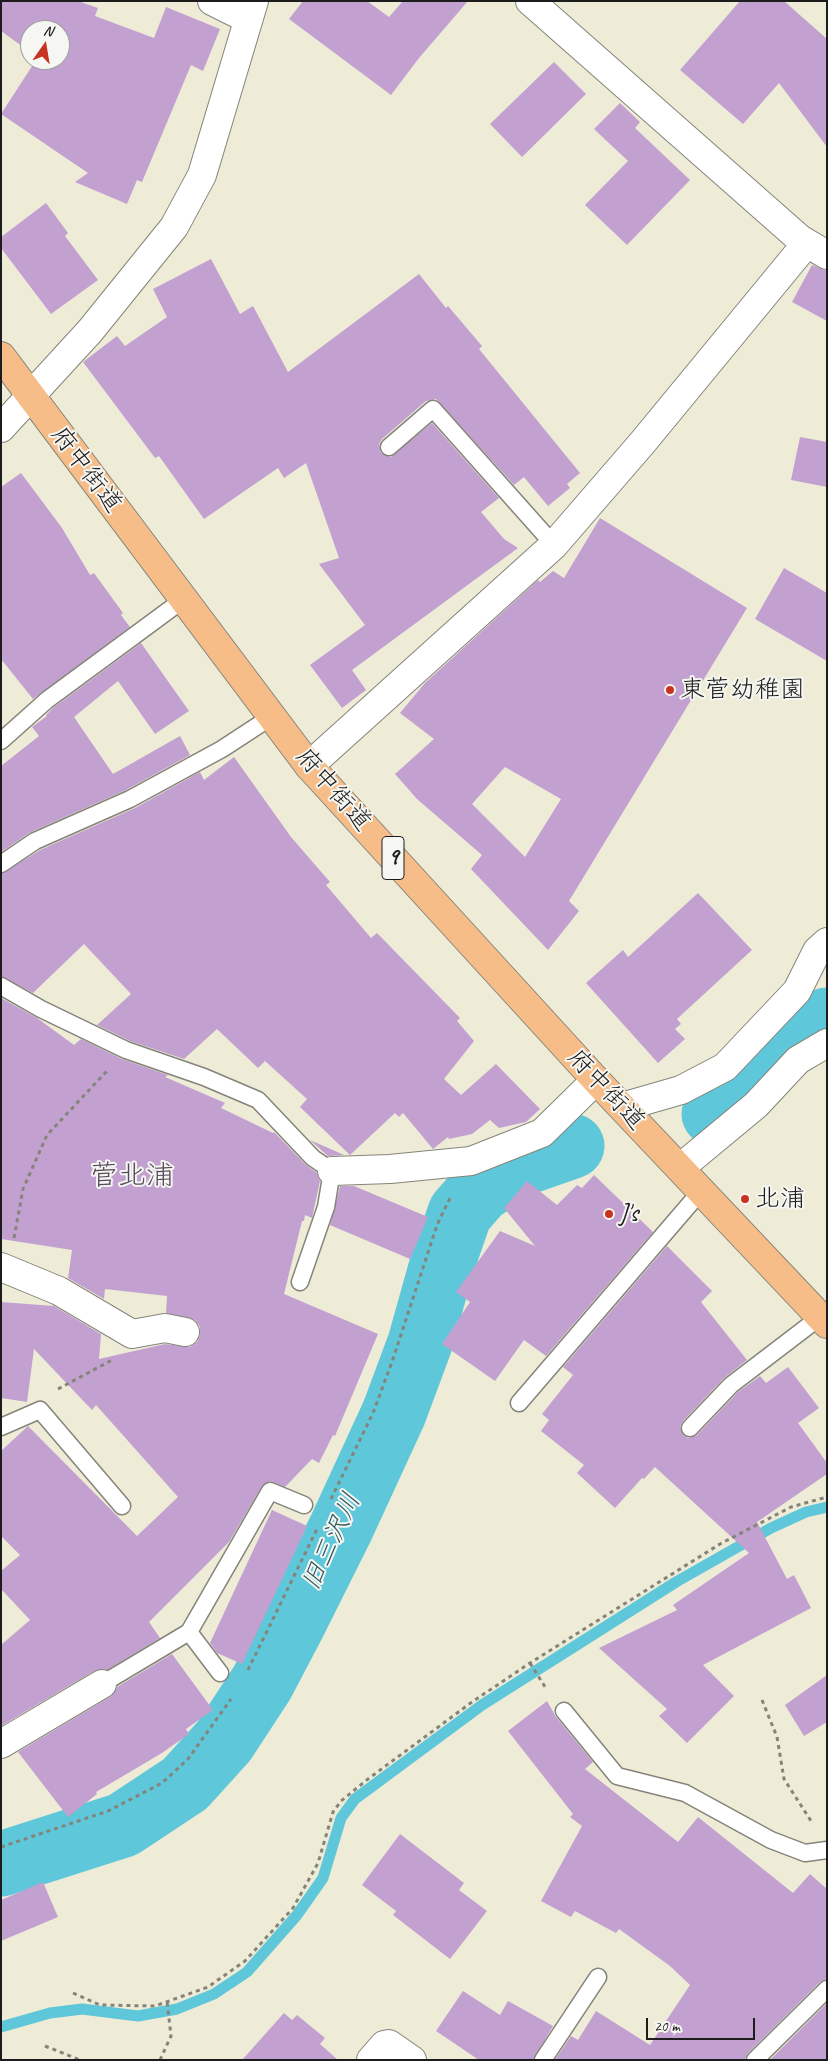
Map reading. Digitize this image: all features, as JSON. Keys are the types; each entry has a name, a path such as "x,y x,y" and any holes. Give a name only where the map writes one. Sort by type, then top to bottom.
{"main road":[{"name":"府中街道","path":"1,356 309,766 596,1080 824,1321"}],"street":[{"path":"1,428 90,331 174,227 202,175 251,10 212,1"},
{"path":"309,766 554,545 643,442 816,249 530,1"},
{"path":"622,1107 682,1090 726,1067 797,991 817,951 827,942"},
{"path":"680,1168 756,1105 798,1060 827,1043"},
{"path":"332,1171 390,1169 471,1161 542,1132 596,1080"},
{"path":"5,1268 59,1291 132,1334 165,1328 185,1332"},
{"path":"1,1744 102,1684"},
{"path":"371,2060 384,2045 389,2044 412,2060"}],"lane":[{"path":"389,447 433,409 554,545"},
{"path":"1,741 47,700 184,599"},
{"path":"1,864 35,841 130,799 222,749 271,717"},
{"path":"1,986 41,1009 126,1050 204,1077 258,1100 313,1158 332,1171 326,1207 300,1282"},
{"path":"518,1402 701,1191"},
{"path":"690,1428 731,1385 824,1321"},
{"path":"1,1427 40,1410 122,1506"},
{"path":"102,1684 189,1632 270,1491 304,1504"},
{"path":"189,1632 220,1673"},
{"path":"564,1711 617,1776 685,1793 771,1840 805,1853 827,1850"},
{"path":"542,2060 598,1977"},
{"path":"755,2060 827,1989"}],"path":[{"path":"5,1268 23,1189 47,1135 126,1050"},
{"path":"328,1506 386,1379 437,1225 471,1161"},
{"path":"40,1410 43,1397 115,1358 132,1334"},
{"path":"73,1993 100,2005 155,2006 208,1987 244,1961 293,1908 318,1863 333,1812 341,1801 472,1702 530,1663 720,1544 791,1507 827,1497"},
{"path":"244,1678 320,1523"},
{"path":"530,1663 544,1686"},
{"path":"1,1847 108,1811 162,1783 188,1759 234,1695"},
{"path":"762,1700 777,1737 784,1779 816,1829"},
{"path":"160,2060 171,2036 167,2001"},
{"path":"45,2046 80,2060"}],"building":[{"path":"1,1 78,1 98,8 95,16 154,38 166,7 220,29 203,71 191,65 142,182 137,180 127,204 75,182 88,173 1,114 30,70 70,70 70,20 20,20 20,45 1,31"},
{"path":"303,1 367,1 389,17 403,1 468,1 419,58 391,95 289,19"},
{"path":"740,1 784,1 827,39 827,147 779,83 743,124 680,70"},
{"path":"554,62 586,94 522,157 490,124"},
{"path":"620,103 640,122 635,128 690,180 627,245 585,205 628,161 594,129"},
{"path":"46,203 68,233 65,236 98,280 51,314 1,248 1,237"},
{"path":"211,259 240,314 253,306 288,372 419,274 446,308 448,306 482,346 479,349 580,473 567,484 570,488 548,506 524,477 514,485 436,399 426,401 382,439 379,444 381,453 391,457 432,423 499,498 481,512 504,539 518,548 352,670 366,690 342,708 310,665 365,625 319,564 339,558 306,463 284,478 278,468 204,519 159,456 155,458 83,362 117,336 125,346 167,317 153,289"},
{"path":"812,265 827,271 827,321 792,302"},
{"path":"800,437 827,442 827,487 791,480"},
{"path":"21,473 62,528 90,575 94,573 123,613 121,615 130,627 33,699 1,659 1,487"},
{"path":"600,518 747,608 569,901 579,911 548,950 471,869 482,855 417,799 395,774 434,739 400,713 425,683 538,580 540,582 553,571 564,578","holes":["505,767 561,799 525,857 472,804"]},
{"path":"784,568 827,593 827,661 755,619"},
{"path":"141,643 189,711 155,734 118,681 74,717 113,774 180,736 190,755 126,790 31,832 1,852 1,766 39,736 32,727 47,716 53,708"},
{"path":"234,757 291,837 330,882 326,885 371,938 377,933 460,1018 457,1021 474,1041 444,1079 461,1095 496,1064 540,1109 526,1122 499,1128 490,1120 472,1134 449,1139 448,1137 433,1149 403,1113 399,1117 395,1113 350,1155 300,1107 307,1099 265,1061 258,1068 217,1029 184,1059 130,1041 97,1025 131,994 84,944 33,993 1,976 1,874 40,850 135,808 200,772 204,780"},
{"path":"698,893 752,950 677,1019 681,1024 675,1029 685,1039 658,1063 586,983 623,950 628,957"},
{"path":"1,998 37,1018 74,1045 81,1039 122,1059 168,1075 165,1077 225,1103 221,1108 274,1132 306,1165 317,1173 320,1181 312,1218 305,1215 304,1221 302,1221 284,1294 378,1334 335,1436 333,1435 319,1463 312,1459 285,1487 270,1481 262,1486 229,1542 149,1622 160,1638 107,1670 94,1671 1,1726 1,1645 30,1620 1,1589 1,1571 20,1555 1,1536 1,1451 28,1426 137,1536 178,1497 96,1405 92,1410 34,1349 27,1402 1,1398 1,1302 54,1306 101,1334 99,1359 165,1344 190,1347 197,1342 200,1335 200,1327 195,1320 166,1313 167,1296 105,1289 104,1299 68,1278 72,1250 1,1239"},
{"path":"310,1140 344,1155 328,1156"},
{"path":"594,1175 653,1232 546,1356 524,1340 495,1381 442,1344 470,1302 456,1292 500,1231 535,1246 504,1208 527,1181 557,1205 577,1185 582,1188"},
{"path":"340,1186 354,1186 428,1217 410,1259 330,1225"},
{"path":"667,1246 712,1291 701,1302 747,1360 724,1378 683,1421 680,1426 683,1435 688,1438 697,1435 738,1392 760,1376 766,1383 788,1367 819,1408 798,1423 827,1463 827,1474 757,1522 787,1579 794,1575 811,1608 703,1665 734,1696 687,1743 659,1716 667,1709 599,1648 677,1610 673,1605 749,1553 655,1467 644,1479 642,1478 615,1508 577,1473 584,1465 541,1431 549,1420 542,1414 573,1375 563,1367"},
{"path":"272,1510 307,1526 242,1664 217,1653 210,1643"},
{"path":"172,1654 213,1710 186,1729 189,1734 162,1753 96,1792 97,1794 68,1817 18,1752 110,1697 117,1687"},
{"path":"827,1675 827,1722 804,1736 785,1705"},
{"path":"547,1701 556,1717 593,1762 585,1769 678,1842 698,1817 793,1893 810,1874 827,1889 827,1979 820,1982 748,2053 745,2060 555,2060 571,2036 578,2040 596,2011 650,2045 690,1985 670,1966 619,1929 616,1933 575,1911 571,1917 541,1901 582,1826 570,1817 573,1814 508,1731"},
{"path":"400,1834 464,1883 459,1890 487,1911 450,1959 393,1915 396,1911 362,1885"},
{"path":"43,1882 58,1917 1,1941 1,1900"},
{"path":"463,1991 500,2015 508,2001 553,2026 533,2060 479,2060 436,2031"},
{"path":"827,2003 827,2060 770,2060"},
{"path":"284,2013 292,2020 297,2015 325,2038 320,2044 338,2060 242,2060"}],"waterway":[{"name":"旧三沢川","path":"714,1114 795,1032 827,1020"},
{"name":"旧三沢川","path":"1,1864 123,1825 185,1784 224,1741 262,1683 293,1624 341,1528 394,1413 420,1343 441,1268 460,1213 480,1190 518,1165 572,1146"},
{"path":"1,2027 50,2013 82,2009 138,2016 177,2009 214,1994 247,1972 297,1915 323,1878 341,1818 355,1799 482,1705 676,1582 771,1528 806,1512 827,1507"}],"place":[{"name":"東菅幼稚園","path":"670,690"},
{"name":"北浦","path":"745,1199"},
{"name":"J's","path":"609,1214"}],"district":[{"name":"菅北浦","path":"132,1177"}]}
